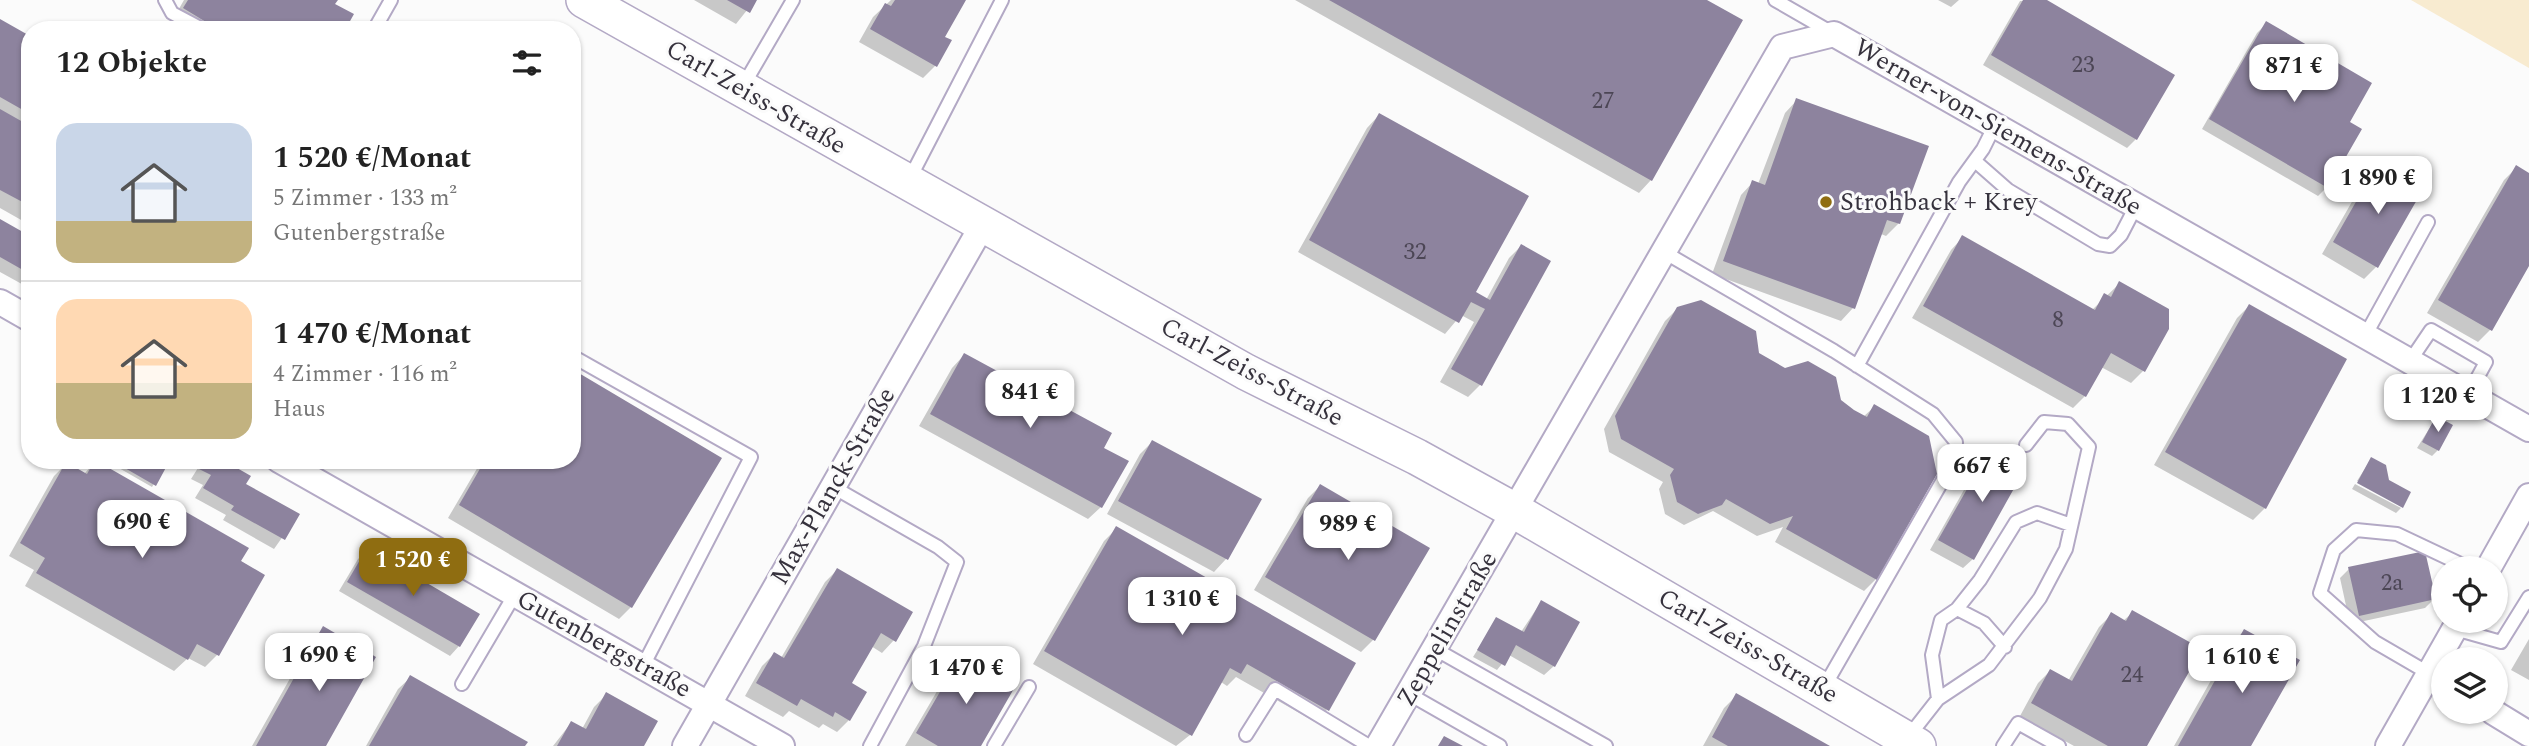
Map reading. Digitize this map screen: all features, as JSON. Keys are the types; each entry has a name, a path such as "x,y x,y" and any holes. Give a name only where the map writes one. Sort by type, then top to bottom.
{"main road":[{"name":"Carl-Zeiss-Straße","path":"584,0 907,184 1246,372 1417,457 1516,511 1912,743"}],"street":[{"name":"Werner-von-Siemens-Straße","path":"1516,511 1782,47 1834,34 2529,429"},
{"name":"Max-Planck-Straße","path":"685,746 982,226"},
{"path":"0,302 21,314"},
{"name":"Gutenbergstraße","path":"295,469 782,746"},
{"path":"2495,556 2529,496"},
{"name":"Zeppelinstraße","path":"1378,746 1516,511"},
{"path":"2388,746 2431,685"},
{"path":"2508,721 2529,734"}],"lane":[{"path":"165,0 172,13 187,21"},
{"path":"379,21 391,0"},
{"path":"741,89 793,0"},
{"path":"907,184 1002,0"},
{"path":"1775,0 1834,34"},
{"path":"1857,366 1959,182 1975,161 1995,125"},
{"path":"1975,161 2008,190 2098,244 2110,246 2121,235 2136,206"},
{"path":"2365,336 2428,222"},
{"path":"1664,252 1933,414 1956,442 1955,459 1822,689"},
{"path":"2410,361 2431,330 2475,355 2486,362 2468,395"},
{"path":"581,361 751,457 643,666"},
{"path":"1912,743 1938,699 1969,682 2005,647 2040,598 2066,549 2089,447 2068,424 2044,422 2026,445"},
{"path":"833,487 938,547 957,562 924,646 870,746"},
{"path":"1938,699 1932,655 1941,620 1957,609 1980,580 2016,522 2037,513 2071,525"},
{"path":"2431,675 2375,642 2320,593 2334,550 2356,530 2397,534 2444,556"},
{"path":"462,684 515,594"},
{"path":"2508,631 2529,597"},
{"path":"1957,609 1984,623 2005,647"},
{"path":"2478,633 2501,642 2507,633"},
{"path":"1435,649 1606,746"},
{"path":"994,746 1030,687"},
{"path":"1246,735 1275,689 1369,746"},
{"path":"1409,694 1500,746"},
{"path":"2003,746 2018,723 2059,746"}],"shaded area":[{"path":"2411,0 2529,0 2529,68"}],"building":[{"path":"188,0 338,0 335,4 354,14 350,21 204,21 183,8"},
{"path":"727,0 757,0 750,13"},
{"path":"895,0 966,0 945,37 952,40 937,67 870,29 885,3 891,6"},
{"path":"1329,0 1707,0 1743,20 1652,181"},
{"path":"2023,0 2047,0 2175,75 2137,140 1991,55"},
{"path":"0,19 21,31 21,109 0,97"},
{"path":"2266,21 2372,83 2350,122 2362,129 2328,188 2209,119"},
{"name":"Strohback + Krey","path":"1796,98 1929,146 1900,224 1887,220 1855,309 1723,261 1752,180 1765,185"},
{"path":"0,109 21,121 21,201 0,190"},
{"path":"1379,113 1529,196 1476,292 1490,300 1521,244 1551,261 1482,386 1451,369 1485,309 1471,302 1459,323 1309,240"},
{"path":"2377,165 2422,191 2378,268 2333,242"},
{"path":"2516,165 2529,173 2529,266 2492,331 2438,300"},
{"path":"0,219 21,231 21,269 0,257"},
{"path":"1962,235 2095,310 2104,293 2111,297 2119,281 2169,309 2169,329 2145,372 2111,353 2086,397 1923,306"},
{"path":"1701,300 1756,331 1759,353 1785,368 1808,361 1836,377 1841,400 1854,410 1867,417 1874,404 1929,436 1937,474 1877,580 1786,529 1793,516 1770,524 1726,499 1722,505 1698,514 1677,502 1670,475 1674,469 1621,439 1615,416 1677,307"},
{"path":"2249,304 2347,359 2266,509 2165,452"},
{"path":"964,353 1112,433 1104,448 1129,461 1102,508 930,414"},
{"path":"581,374 722,458 632,608 459,505 480,469 581,469"},
{"path":"2436,416 2453,425 2439,451 2422,442"},
{"path":"1152,440 1262,499 1228,560 1118,501"},
{"path":"1991,447 2026,467 1974,560 1938,540"},
{"path":"2371,457 2386,465 2389,480 2411,492 2403,508 2357,483"},
{"path":"62,469 78,469 87,474 90,469 111,469 249,548 241,561 265,575 219,656 197,644 188,660 36,573 45,558 20,543"},
{"path":"127,469 165,469 156,486"},
{"path":"199,469 239,469 251,476 246,484 300,514 285,540 231,510 234,506 203,488 211,475"},
{"path":"1320,484 1430,548 1375,641 1265,577"},
{"path":"1116,526 1356,663 1329,711 1247,664 1241,674 1230,668 1192,736 1044,651"},
{"path":"367,548 480,614 460,647 347,582"},
{"path":"2425,551 2431,577 2431,600 2359,616 2348,567"},
{"path":"837,568 913,612 896,642 881,633 852,683 867,692 850,721 835,712 833,717 801,699 797,706 756,683 774,652 784,658"},
{"path":"1541,600 1580,622 1555,667 1516,645 1505,666 1477,650 1496,617 1524,632"},
{"path":"2132,610 2202,649 2147,746 2108,746 2031,703 2050,669 2072,681 2111,612 2126,621"},
{"path":"323,626 376,657 326,746 256,746"},
{"path":"2244,629 2300,660 2251,746 2178,746"},
{"path":"962,654 1016,685 981,746 938,746 916,733"},
{"path":"410,675 528,742 525,746 369,746"},
{"path":"606,692 658,721 644,746 557,746 571,721 586,729"},
{"path":"1736,693 1830,746 1728,746 1712,737"},
{"path":"1444,736 1463,746 1438,746"}],"place":[{"name":"Strohback + Krey","path":"1826,202"}]}
